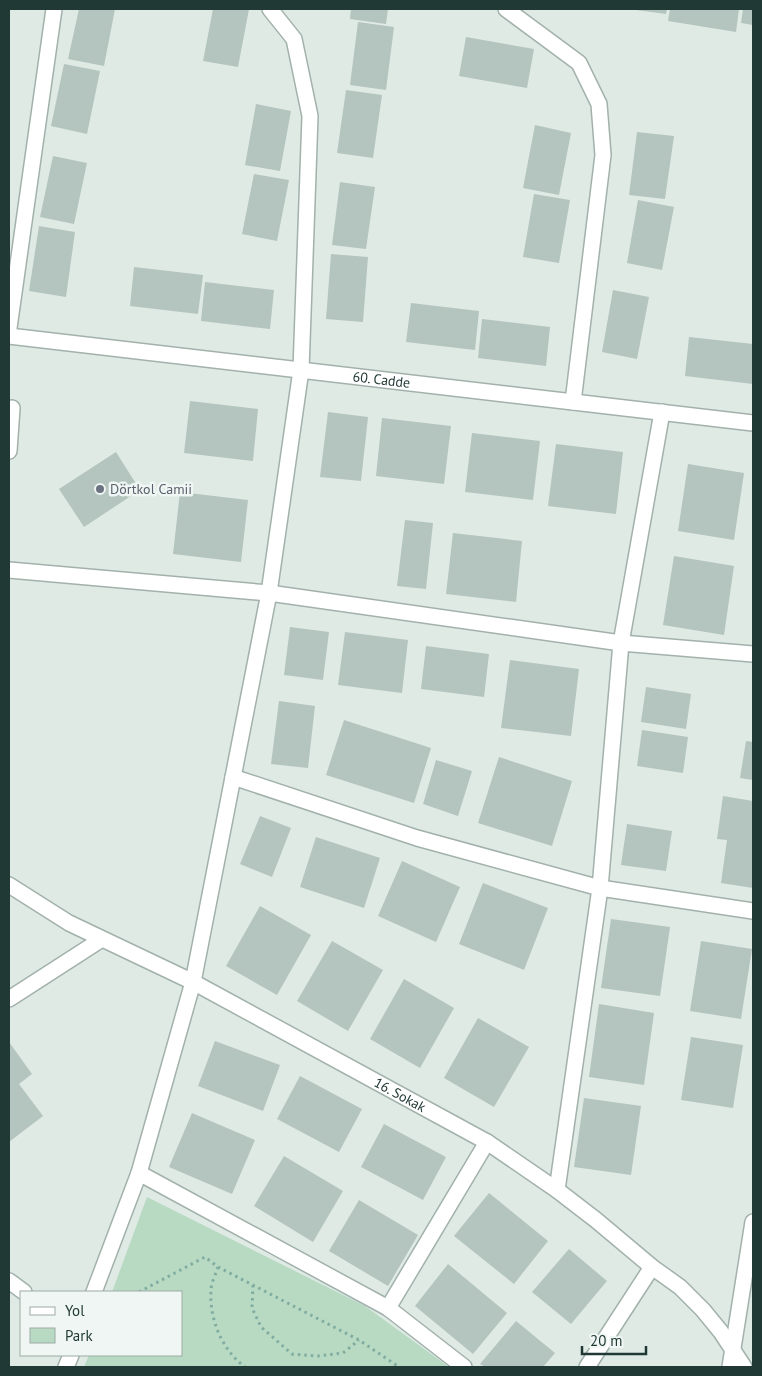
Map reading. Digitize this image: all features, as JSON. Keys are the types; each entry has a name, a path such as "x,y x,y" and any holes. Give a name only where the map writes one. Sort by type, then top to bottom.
{"street":[{"path":"9,328 54,9"},
{"path":"94,1291 139,1173 193,982 269,593 301,370 310,116 294,39 270,9"},
{"path":"506,9 579,64 599,104 603,155 573,402"},
{"name":"60. Cadde","path":"9,336 753,423"},
{"path":"9,450 12,408"},
{"path":"556,1190 600,888 621,644 662,412"},
{"path":"9,570 269,593 621,644 753,654"},
{"path":"233,777 417,838 600,888 753,911"},
{"name":"16. Sokak","path":"9,885 69,923 193,982 487,1142 596,1220 652,1268 680,1287 721,1332 744,1367"},
{"path":"9,999 102,939"},
{"path":"388,1308 487,1142"},
{"path":"139,1173 388,1308 464,1367"},
{"path":"730,1367 753,1222"},
{"path":"587,1367 652,1268"},
{"path":"9,1281 23,1291"}],"path":[{"path":"141,1291 205,1257 218,1267 359,1340 399,1367"},
{"path":"218,1267 211,1289 213,1316 221,1339 236,1361 245,1367"},
{"path":"253,1285 252,1308 261,1327 292,1354 318,1356 343,1353 359,1340"},
{"path":"387,1367 392,1363"}],"green space":[{"path":"147,1197 365,1306 449,1367 84,1367 89,1356 182,1356 182,1291 112,1291"}],"building":[{"path":"79,9 115,9 104,66 68,59"},
{"path":"213,9 249,9 238,67 203,61"},
{"path":"351,9 388,9 386,24 350,19"},
{"path":"637,9 667,9 666,14"},
{"path":"670,9 739,9 736,32 668,21"},
{"path":"743,9 753,9 753,25 741,23"},
{"path":"358,22 394,27 386,90 350,85"},
{"path":"466,37 534,49 527,88 459,76"},
{"path":"64,64 100,71 87,134 51,126"},
{"path":"346,90 382,95 373,158 337,153"},
{"path":"256,104 291,111 280,171 245,165"},
{"path":"535,125 571,133 559,195 523,188"},
{"path":"637,132 674,136 665,199 629,195"},
{"path":"53,156 87,163 74,224 40,217"},
{"path":"254,174 289,180 277,241 242,234"},
{"path":"340,182 375,187 366,249 332,245"},
{"path":"534,194 570,200 559,263 523,257"},
{"path":"638,200 674,207 662,270 627,263"},
{"path":"39,226 75,232 66,297 29,291"},
{"path":"331,254 368,257 363,322 326,319"},
{"path":"134,267 203,275 198,314 130,306"},
{"path":"205,282 274,290 270,329 201,321"},
{"path":"613,290 649,297 637,359 602,352"},
{"path":"411,303 479,311 475,350 406,342"},
{"path":"482,319 550,327 546,366 478,358"},
{"path":"689,337 753,344 753,384 685,376"},
{"path":"190,401 258,409 253,461 184,453"},
{"path":"328,412 368,417 361,481 320,477"},
{"path":"382,418 451,426 444,484 376,476"},
{"path":"472,433 540,441 533,500 465,492"},
{"path":"556,444 623,452 616,514 548,506"},
{"name":"Dörtkol Camii","path":"116,452 140,490 84,527 59,489"},
{"path":"688,464 744,473 734,540 678,531"},
{"path":"180,492 248,500 241,562 173,554"},
{"path":"405,520 433,523 426,589 397,586"},
{"path":"453,533 522,541 516,602 446,594"},
{"path":"674,556 734,566 724,635 663,625"},
{"path":"290,627 329,632 323,680 284,675"},
{"path":"345,632 408,640 402,693 338,685"},
{"path":"426,646 489,654 484,697 421,689"},
{"path":"510,660 579,669 571,736 501,728"},
{"path":"646,687 691,694 686,729 641,722"},
{"path":"279,701 315,706 308,768 271,764"},
{"path":"344,720 431,748 414,803 326,775"},
{"path":"642,730 688,737 683,773 637,766"},
{"path":"746,741 753,742 753,780 740,778"},
{"path":"499,757 572,781 552,846 478,823"},
{"path":"436,760 472,771 458,816 423,804"},
{"path":"723,796 753,801 753,888 721,883 727,840 717,839"},
{"path":"260,816 291,828 272,877 240,864"},
{"path":"627,824 672,831 666,871 621,865"},
{"path":"316,837 380,858 364,908 300,887"},
{"path":"402,861 460,887 436,942 378,916"},
{"path":"483,883 548,908 524,970 459,944"},
{"path":"260,906 311,935 277,995 226,966"},
{"path":"611,919 670,927 660,996 601,988"},
{"path":"332,941 383,970 348,1031 297,1001"},
{"path":"701,941 752,949 741,1019 690,1011"},
{"path":"404,979 454,1008 420,1068 370,1039"},
{"path":"599,1004 654,1013 644,1085 589,1077"},
{"path":"478,1018 529,1047 494,1107 444,1078"},
{"path":"691,1037 743,1045 733,1108 681,1100"},
{"path":"215,1041 280,1065 263,1111 198,1086"},
{"path":"9,1042 32,1074 19,1084 43,1116 9,1142"},
{"path":"300,1076 362,1109 339,1152 277,1119"},
{"path":"584,1098 641,1106 631,1175 574,1167"},
{"path":"192,1113 255,1140 232,1194 169,1167"},
{"path":"384,1124 446,1157 423,1200 361,1167"},
{"path":"284,1156 343,1191 313,1242 254,1206"},
{"path":"489,1193 548,1241 514,1284 454,1236"},
{"path":"359,1200 418,1235 388,1286 329,1251"},
{"path":"569,1249 607,1281 571,1324 532,1292"},
{"path":"448,1264 507,1313 473,1354 415,1306"},
{"path":"516,1321 555,1353 543,1367 485,1367 480,1364"}],"place":[{"name":"Dörtkol Camii","path":"100,489"}]}
